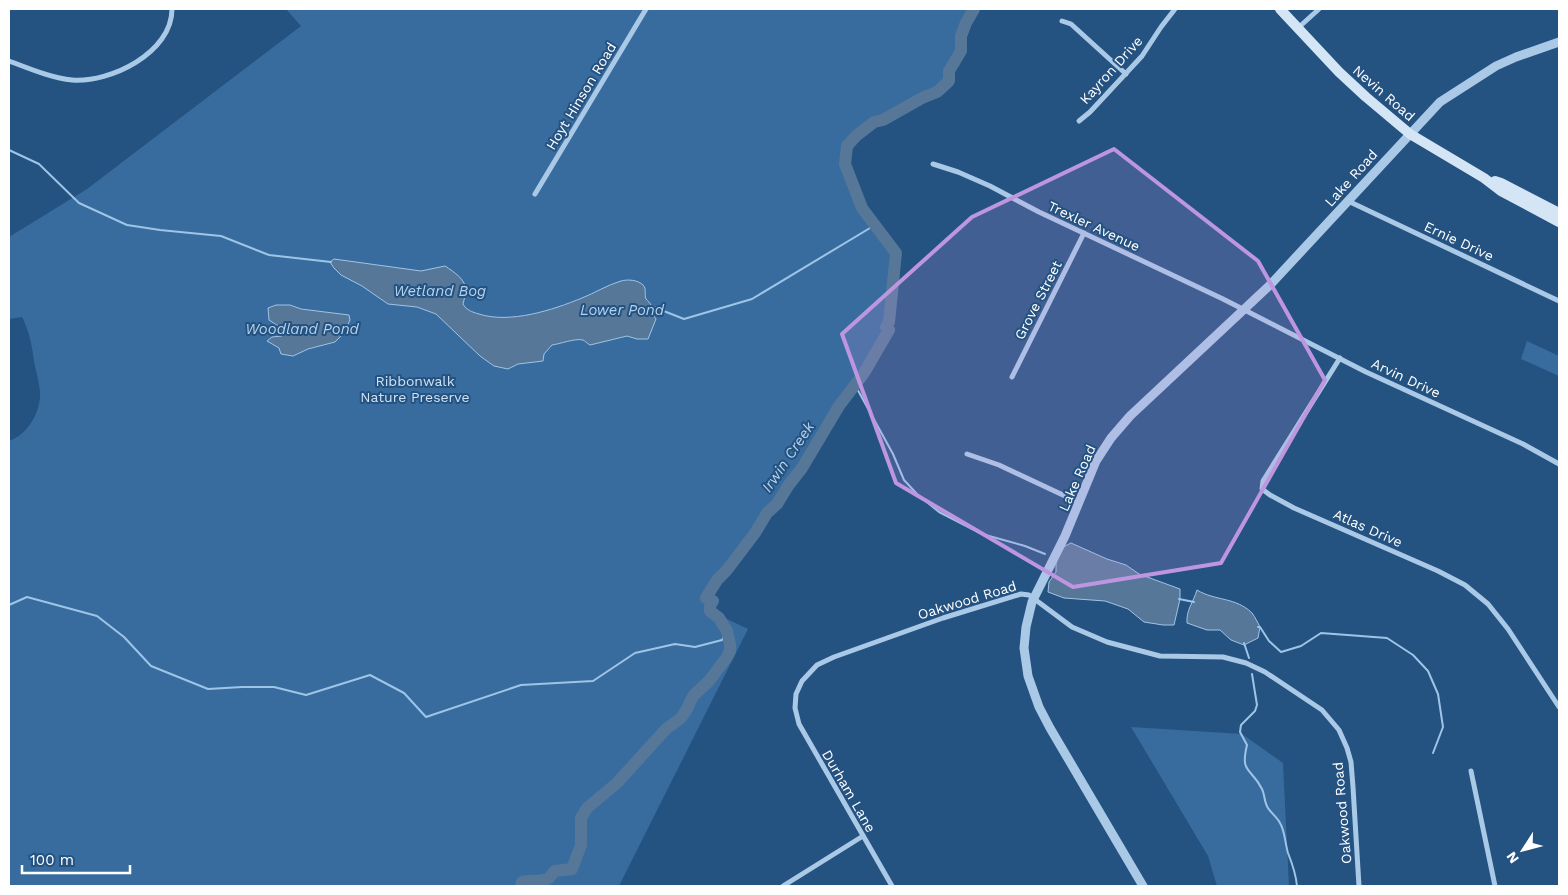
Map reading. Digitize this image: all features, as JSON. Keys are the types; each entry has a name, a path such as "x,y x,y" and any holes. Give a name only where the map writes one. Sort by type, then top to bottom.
{"main road":[{"name":"Nevin Road","path":"1280,9 1339,72 1364,96 1410,134"},
{"path":"1410,134 1484,178 1502,191 1559,222"},
{"path":"1484,178 1501,183 1559,213"}],"street":[{"path":"9,61 71,80 88,80 106,75 140,60 162,40 170,25 172,9"},
{"name":"Hoyt Hinson Road","path":"535,194 646,9"},
{"name":"Kayron Drive","path":"1079,120 1090,112 1142,56 1175,9"},
{"path":"1298,28 1319,9"},
{"path":"1062,21 1071,24 1126,74"},
{"name":"Nevin Road","path":"1410,134 1440,102 1483,74 1516,57 1559,42"},
{"name":"Lake Road","path":"1143,886 1050,728 1033,692 1025,662 1024,648 1028,614 1033,598 1065,536 1096,461 1111,438 1121,426 1277,278 1410,134"},
{"name":"Trexler Avenue","path":"933,164 958,172 990,186 1245,310"},
{"name":"Ernie Drive","path":"1348,201 1559,301"},
{"name":"Grove Street","path":"1012,377 1084,233"},
{"name":"Arvin Drive","path":"1245,310 1366,372 1523,444 1559,464"},
{"name":"Atlas Drive","path":"1340,358 1263,481 1262,488 1270,495 1294,508 1438,571 1465,585 1488,604 1508,629 1559,707"},
{"path":"966,454 999,465 1080,503"},
{"name":"Oakwood Road","path":"795,704 796,694 802,681 813,668 826,660 943,618 1015,595 1026,594 1072,627 1107,642 1160,656 1223,657 1246,663 1265,672 1322,710 1339,730 1351,762 1359,886"},
{"name":"Durham Lane","path":"795,704 799,724 805,736 892,886"},
{"path":"1471,771 1495,886"},
{"path":"783,886 863,836"}],"highlighted area":[{"path":"1114,149 1258,261 1325,380 1221,563 1073,587 896,483 842,334 972,217"}],"green space":[{"name":"Ribbonwalk Nature Preserve","path":"286,9 974,9 961,36 961,51 949,71 949,81 937,92 922,98 883,120 874,122 847,146 845,164 862,208 896,253 889,322 886,327 889,330 864,373 839,406 802,468 777,504 767,513 755,533 727,570 717,580 706,598 704,608 748,629 619,886 9,886 9,441 22,433 32,421 40,400 40,392 31,344 22,317 9,319 9,237 87,189 301,26"},
{"path":"1527,341 1559,356 1559,376 1521,359"},
{"path":"1131,727 1242,734 1283,763 1289,886 1217,886 1208,856"}],"water":[{"name":"Lower Pond","path":"334,259 421,271 445,266 459,277 466,288 463,304 466,308 491,317 518,316 545,311 624,280 633,280 641,283 644,287 646,299 651,305 656,319 648,339 637,339 627,336 590,345 583,340 572,340 552,345 544,354 543,361 518,364 508,369 494,366 480,356 436,314 417,307 388,304 362,286 341,275 330,262"},
{"name":"Woodland Pond","path":"276,305 290,305 301,309 349,315 350,320 344,333 335,342 308,349 293,356 281,354 279,348 267,341 272,337 282,336 281,328 269,320 268,308"},
{"path":"1071,543 1126,565 1139,574 1180,589 1180,599 1174,625 1144,622 1128,609 1105,601 1064,598 1048,592 1049,582 1056,572 1056,558 1063,547"},
{"path":"1197,590 1246,608 1252,613 1260,627 1258,638 1244,645 1231,640 1220,630 1207,630 1187,623 1189,610"}],"waterway":[{"name":"Irwin Creek","path":"521,886 522,882 539,881 549,878 555,871 572,869 581,845 581,818 587,808 617,783 666,729 681,718 694,695 709,681 727,657 730,651 727,631 719,618 710,611 713,601 706,598 717,580 727,570 755,533 767,513 777,504 802,468 839,406 864,373 889,330 886,327 889,322 896,253 862,208 845,164 847,146 874,122 883,120 922,98 937,92 949,81 949,71 961,51 961,36 974,9"},
{"path":"9,150 39,164 79,203 127,225 221,236 269,255 331,262"},
{"path":"651,306 684,319 752,299 875,225"},
{"path":"855,385 893,454 904,480 917,494 939,512 982,534 1025,546 1045,554"},
{"path":"9,605 27,597 97,616 124,637 151,666 208,689 274,687 306,695 370,675 404,693 426,717 521,685 593,681 635,653 675,644 695,647 722,640 727,631"},
{"path":"1179,599 1194,602"},
{"path":"1258,627 1281,652 1301,646 1321,633 1387,638 1413,655 1428,671 1438,694 1443,727 1433,753"},
{"path":"1244,643 1249,658"},
{"path":"1252,674 1257,705 1255,711 1241,725 1240,732 1247,745 1245,754 1246,766 1262,789 1268,808 1282,826 1297,886"}],"water label":[{"name":"Wetland Bog","path":"440,291"}]}
